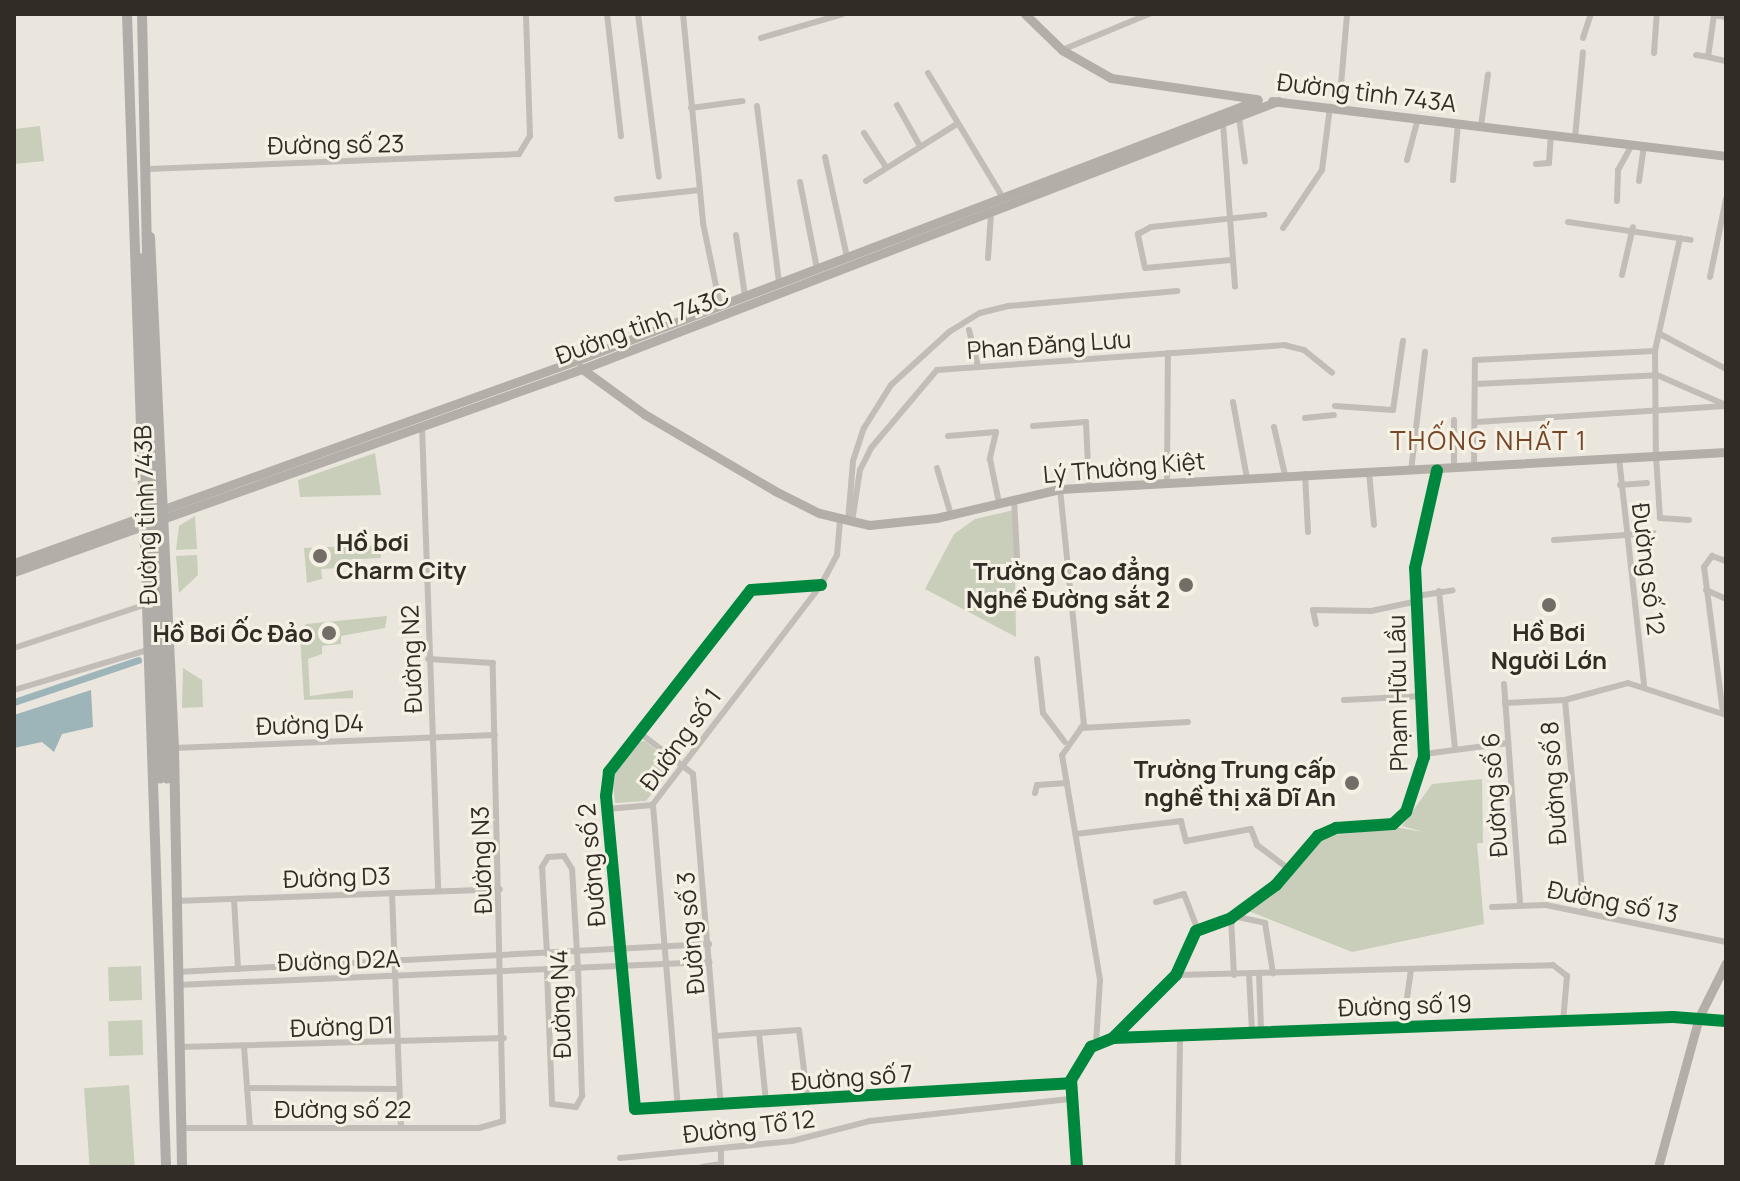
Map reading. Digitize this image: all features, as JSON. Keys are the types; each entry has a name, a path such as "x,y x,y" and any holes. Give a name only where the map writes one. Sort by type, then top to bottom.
{"main road":[{"name":"Đường tỉnh 743B","path":"127,14 140,522 147,650 161,782 166,1167"},
{"name":"Đường tỉnh 743B","path":"142,14 150,237 166,513 182,1167"},
{"name":"Đường tỉnh 743A","path":"1025,14 1062,50 1111,78 1258,100 1726,156"},
{"path":"1232,95 1240,113"},
{"name":"Đường tỉnh 743C","path":"420,421 582,369 991,214 1223,123 1258,100"},
{"name":"Đường tỉnh 743C","path":"14,563 278,473 1003,198 1278,101"},
{"name":"Đường tỉnh 743B","path":"134,237 143,258"},
{"name":"Đường tỉnh 743B","path":"143,258 150,237"},
{"path":"143,258 161,782"},
{"name":"Lý Thường Kiệt","path":"572,362 720,460 847,521 887,525 951,515 1060,489 1726,452"},
{"name":"Đường tỉnh 743C","path":"14,572 140,522"},
{"name":"Đường tỉnh 743B","path":"161,782 172,792"},
{"path":"1658,1167 1699,1017 1726,963"}],"street":[{"name":"Đường số 23","path":"148,169 511,157 523,150 530,136 526,14"},
{"path":"607,14 621,136"},
{"path":"638,14 659,177"},
{"path":"683,14 700,190 720,305"},
{"path":"761,38 843,14"},
{"path":"1062,50 1134,17 1149,14"},
{"path":"1283,228 1322,170 1335,108 1347,14"},
{"path":"1583,38 1591,14"},
{"path":"1654,53 1657,14"},
{"path":"1708,57 1714,15 1726,17"},
{"path":"1575,138 1583,52"},
{"path":"1696,55 1726,61"},
{"path":"928,73 1003,198"},
{"path":"1481,126 1488,74"},
{"path":"691,108 743,101"},
{"path":"897,105 920,146"},
{"path":"757,106 779,283"},
{"path":"1240,113 1245,162"},
{"path":"1407,160 1418,118"},
{"path":"1223,123 1226,220 1235,287"},
{"path":"1453,180 1458,123"},
{"path":"866,181 957,124"},
{"path":"864,133 886,167"},
{"path":"1536,164 1549,163 1551,135"},
{"path":"1617,201 1618,170 1632,145"},
{"path":"1639,181 1644,146"},
{"path":"825,157 847,257"},
{"path":"800,182 817,269"},
{"path":"617,199 700,190"},
{"path":"1710,277 1726,199"},
{"path":"988,258 991,214"},
{"path":"1231,260 1145,268 1140,262 1138,234 1151,227 1264,215"},
{"path":"1568,222 1633,227 1691,240"},
{"path":"1622,275 1633,227"},
{"path":"736,235 745,296"},
{"path":"1680,238 1655,351 1656,456 1661,520 1689,520"},
{"path":"847,521 864,428 891,385 949,332 1000,308 1177,291"},
{"path":"969,330 978,367"},
{"path":"1660,334 1726,369"},
{"path":"1335,406 1393,410 1403,341"},
{"name":"Phan Đăng Lưu","path":"847,521 860,470 911,396 937,370 1294,345 1332,373"},
{"path":"1474,466 1477,422 1475,360 1655,351"},
{"path":"1411,471 1425,352"},
{"path":"1167,483 1168,353"},
{"path":"1476,384 1657,375 1726,405"},
{"path":"1233,402 1247,478"},
{"path":"1477,422 1726,405"},
{"path":"1305,418 1334,415"},
{"path":"1454,420 1454,469"},
{"name":"Đường N2","path":"420,421 438,891"},
{"path":"1033,426 1086,422 1089,487"},
{"path":"1274,427 1285,475"},
{"path":"948,436 996,432 990,459 999,503"},
{"name":"Đường số 12","path":"1619,458 1644,685"},
{"path":"937,468 951,515"},
{"name":"Phạm Hữu Lầu","path":"1198,930 1232,917 1289,869 1323,833 1399,821 1419,787 1424,754 1417,553 1437,470"},
{"path":"1369,472 1374,525"},
{"path":"1305,474 1308,532"},
{"path":"1620,485 1647,483"},
{"path":"1060,489 1081,728"},
{"path":"1014,499 1017,557"},
{"name":"Đường số 1","path":"678,1109 653,805 681,764 821,585 837,555 847,521"},
{"path":"1554,540 1654,533"},
{"path":"1505,703 1565,700 1644,685 1724,714 1706,590 1707,559 1726,561"},
{"name":"Đường số 2","path":"637,1111 607,809 609,772 751,590 821,585"},
{"path":"1316,624 1313,610 1371,611 1439,591 1453,590"},
{"path":"1706,590 1726,599"},
{"path":"1439,591 1455,748"},
{"path":"14,648 144,605"},
{"path":"14,690 147,650"},
{"name":"Đường N3","path":"428,659 493,663 504,1038 503,1121"},
{"path":"1037,659 1043,713 1065,742 1067,783 1100,980 1096,1043"},
{"name":"Đường số 6","path":"1504,684 1520,904"},
{"path":"1344,700 1423,696"},
{"name":"Đường số 8","path":"1565,700 1584,912"},
{"path":"1065,742 1081,728 1188,722"},
{"path":"640,733 681,764"},
{"name":"Đường D4","path":"174,748 495,735"},
{"path":"1424,754 1508,743"},
{"name":"Đường số 3","path":"681,764 693,774 721,1106"},
{"path":"1035,793 1037,785 1067,783"},
{"path":"607,809 653,805"},
{"path":"1076,834 1181,821 1186,841 1251,829 1257,845 1289,869"},
{"name":"Đường N4","path":"547,954 542,867 548,857 564,856 572,869 578,969 582,1096 576,1107 557,1108 550,1097 547,971"},
{"name":"Đường D3","path":"175,901 500,889"},
{"path":"392,893 401,1127"},
{"path":"1077,1167 1070,1083 1077,1064 1096,1043 1113,1038 1176,975 1198,930 1184,894 1156,902"},
{"path":"234,899 238,969"},
{"name":"Đường số 13","path":"1492,907 1520,904 1584,912 1726,942"},
{"path":"1234,975 1232,917 1265,923 1273,973"},
{"name":"Đường D2A","path":"177,972 709,944"},
{"path":"622,968 710,962"},
{"path":"265,967 266,981"},
{"path":"1176,975 1561,967 1567,976 1563,1022"},
{"name":"Đường D2A","path":"177,985 622,968"},
{"path":"1407,998 1411,969"},
{"path":"1259,973 1261,1031"},
{"path":"1249,974 1252,1032"},
{"name":"Đường số 19","path":"1113,1038 1699,1017 1726,1021"},
{"path":"716,1036 801,1032 808,1102"},
{"path":"759,1033 766,1102"},
{"path":"1178,1167 1180,1035"},
{"name":"Đường D1","path":"180,1047 504,1038"},
{"path":"244,1046 250,1127"},
{"name":"Đường số 7","path":"637,1111 1070,1083"},
{"path":"247,1088 399,1089"},
{"name":"Đường Tổ 12","path":"620,1158 792,1141 870,1121 1070,1099"},
{"name":"Đường số 22","path":"181,1128 479,1128 503,1121"},
{"path":"702,1167 721,1164 721,1150"}],"green space":[{"path":"40,126 44,161 14,164 14,129"},
{"path":"375,453 381,495 300,497 298,480"},
{"path":"1014,510 1016,637 925,589 954,534 975,519"},
{"path":"195,516 197,549 176,550 179,526"},
{"path":"380,545 381,558 340,560 340,568 321,569 322,579 307,583 304,548"},
{"path":"197,555 198,575 179,593 176,556"},
{"path":"387,616 385,628 341,636 341,644 322,646 322,654 308,659 310,696 353,690 353,698 304,700 300,635 306,624"},
{"path":"183,668 202,680 203,707 182,708"},
{"path":"645,741 671,762 671,769 646,801 615,803 612,774 636,742"},
{"path":"1482,779 1483,843 1477,843 1484,924 1352,952 1246,910 1325,836 1400,828 1424,832 1402,826 1432,784"},
{"path":"141,966 142,1000 109,1001 108,967"},
{"path":"142,1020 143,1055 109,1056 108,1021"},
{"path":"129,1085 135,1167 90,1167 84,1088"}],"water":[{"path":"91,690 93,727 62,734 54,752 42,742 14,748 14,715"}],"waterway":[{"path":"14,702 138,660"}],"cycle path":[{"path":"1113,1038 1176,975 1196,931 1231,918 1276,885 1318,836 1336,828 1393,824 1406,812 1424,757 1415,568 1437,470"},
{"path":"821,585 751,590 609,772 606,796 635,1109 1070,1083"},
{"path":"1077,1167 1071,1080 1091,1047 1113,1038 1673,1017 1726,1021"}],"place":[{"name":"Hồ bơi Charm City","path":"320,556"},
{"name":"Trường Cao đẳng Nghề Đường sắt 2","path":"1186,585"},
{"name":"Hồ Bơi Người Lớn","path":"1549,605"},
{"name":"Hồ Bơi Ốc Đảo","path":"329,633"},
{"name":"Trường Trung cấp nghề thị xã Dĩ An","path":"1352,783"}],"district":[{"name":"THỐNG NHẤT 1","path":"1489,441"}]}
